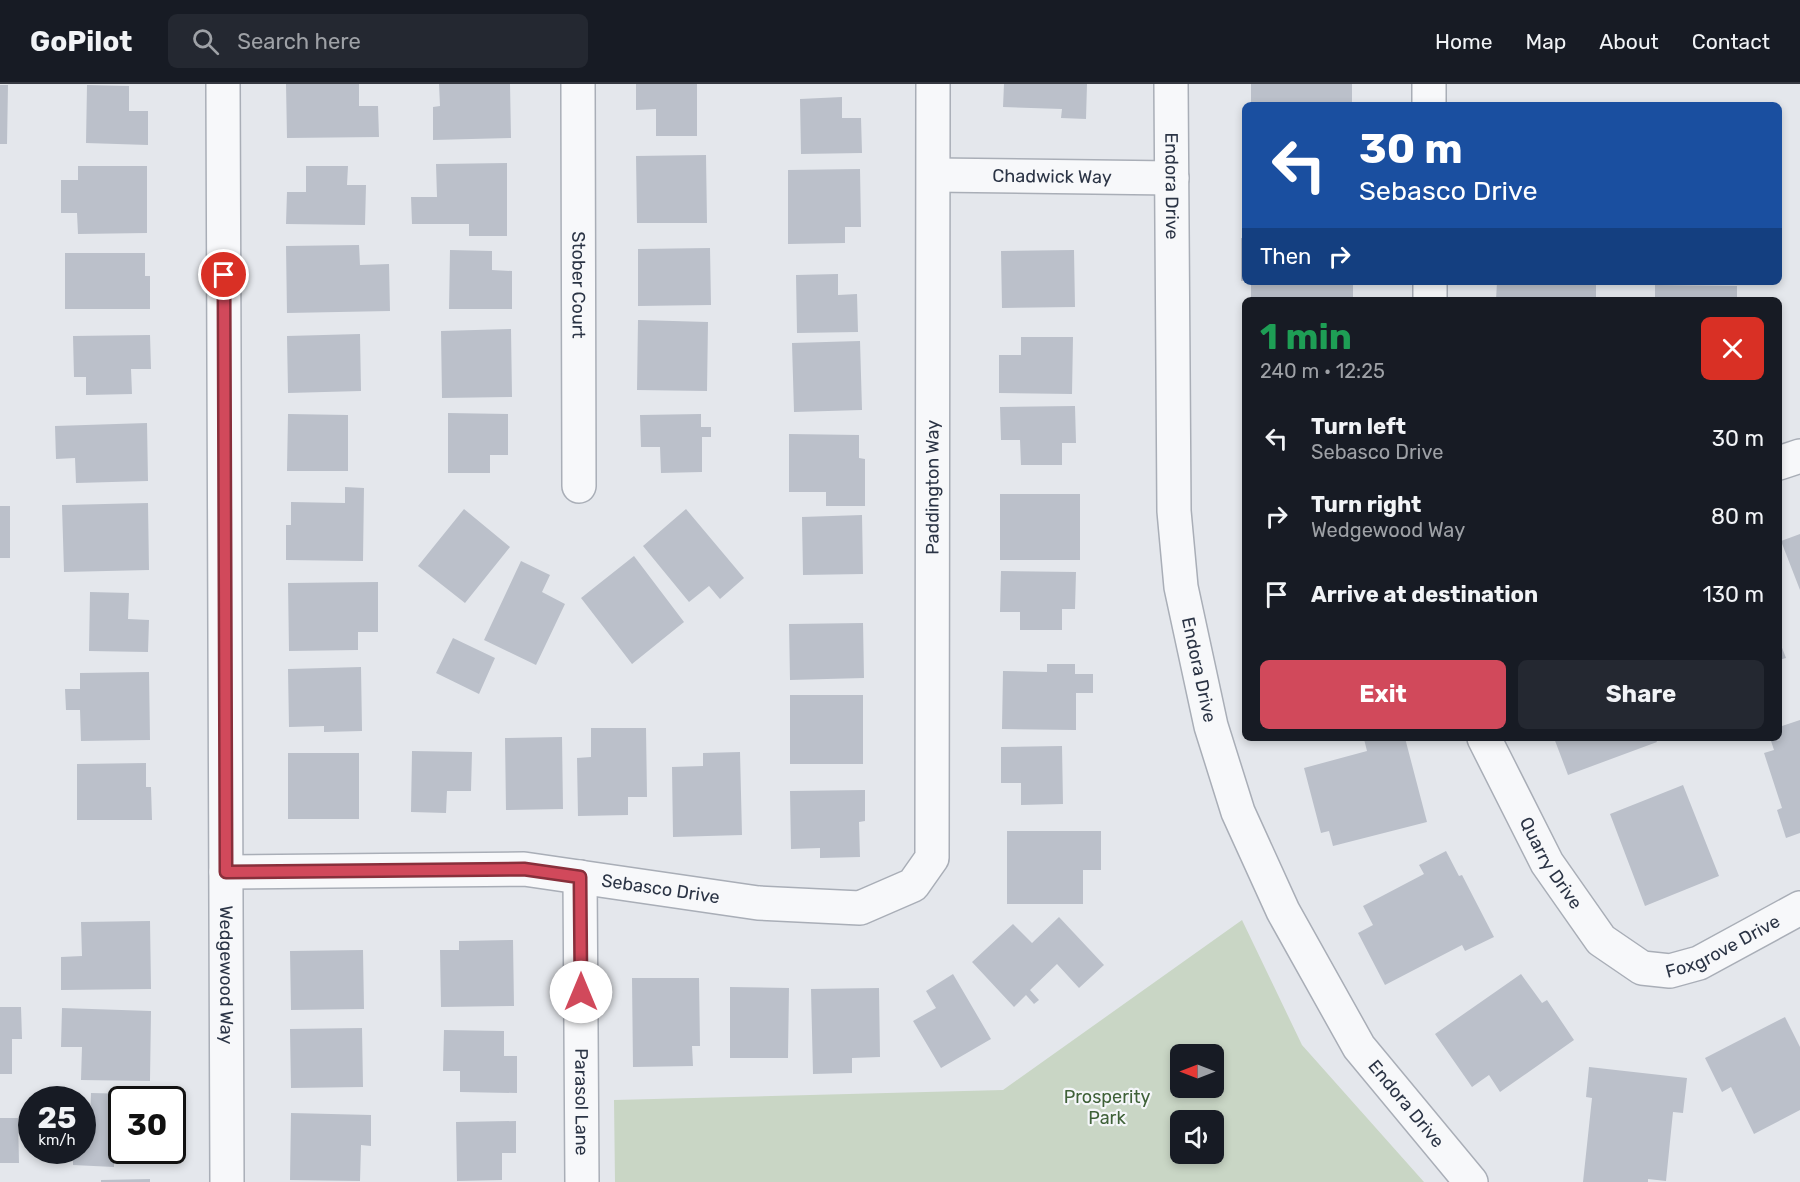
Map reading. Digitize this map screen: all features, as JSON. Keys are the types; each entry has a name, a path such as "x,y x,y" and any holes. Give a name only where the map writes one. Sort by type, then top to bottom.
{"street":[{"name":"Wedgewood Way","path":"223,84 227,1182"},
{"name":"Stober Court","path":"578,84 579,486"},
{"name":"Paddington Way","path":"913,885 932,858 933,84"},
{"name":"Endora Drive","path":"1171,84 1174,511 1181,587 1211,726 1238,812 1282,911 1359,1047 1471,1182"},
{"path":"1429,84 1429,102"},
{"name":"Chadwick Way","path":"934,176 1172,178"},
{"path":"1782,462 1800,456"},
{"name":"Quarry Drive","path":"1486,741 1547,863 1601,940 1642,968"},
{"name":"Sebasco Drive","path":"226,872 524,869 758,903 860,908 913,885"},
{"name":"Parasol Lane","path":"580,877 582,1182"},
{"name":"Foxgrove Drive","path":"1642,968 1670,971 1699,963 1800,908"}],"green space":[{"name":"Prosperity Park","path":"1242,920 1302,1045 1424,1182 615,1182 614,1100 1003,1090"}],"building":[{"path":"286,84 359,84 359,106 378,106 379,137 287,138"},
{"path":"439,84 510,84 511,138 433,140 433,107 440,106"},
{"path":"636,84 697,84 697,136 656,136 656,109 636,110"},
{"path":"1004,84 1087,84 1086,119 1061,118 1062,109 1003,107"},
{"path":"1251,84 1352,84 1352,102 1251,102"},
{"path":"0,85 8,85 7,144 0,144"},
{"path":"87,85 129,86 129,111 148,111 148,145 86,143"},
{"path":"842,97 842,118 861,118 862,153 801,154 800,99"},
{"path":"706,155 707,223 637,223 636,156"},
{"path":"507,163 507,236 469,236 469,224 412,224 411,197 437,197 436,164"},
{"path":"78,166 147,166 147,233 78,234 77,213 61,213 61,180 78,180"},
{"path":"306,166 348,166 347,185 366,185 365,225 286,224 287,192 306,192"},
{"path":"860,169 861,227 845,227 845,243 788,244 788,170"},
{"path":"1241,238 1242,238 1242,281"},
{"path":"359,245 360,265 389,264 390,311 287,313 286,246"},
{"path":"710,248 711,305 638,306 638,249"},
{"path":"450,250 492,251 492,270 512,271 512,309 449,309"},
{"path":"1074,250 1075,307 1002,308 1001,251"},
{"path":"65,253 145,253 145,276 150,276 150,309 65,309"},
{"path":"838,274 838,295 857,294 858,332 797,333 796,275"},
{"path":"1251,285 1353,285 1353,297 1251,297"},
{"path":"1497,285 1596,285 1596,297 1496,297"},
{"path":"1655,285 1737,286 1737,297 1655,297"},
{"path":"638,320 708,322 707,391 637,390"},
{"path":"511,329 512,397 442,398 441,331"},
{"path":"360,334 361,391 288,393 287,336"},
{"path":"150,335 151,369 131,369 132,394 86,395 86,377 74,377 73,336"},
{"path":"1021,337 1073,337 1072,394 999,393 999,355 1021,355"},
{"path":"860,341 862,410 794,412 792,343"},
{"path":"1075,406 1076,443 1062,443 1062,465 1021,465 1020,440 1001,440 1000,407"},
{"path":"448,413 508,414 508,455 490,455 490,473 448,473"},
{"path":"288,414 348,415 348,471 287,471"},
{"path":"701,414 701,427 711,427 711,437 702,437 702,472 661,473 660,447 641,447 640,415"},
{"path":"147,423 148,481 76,483 75,458 56,459 55,426"},
{"path":"789,434 859,435 859,458 865,459 865,506 826,506 826,492 789,492"},
{"path":"345,487 364,488 363,561 286,560 286,525 291,525 291,502 345,503"},
{"path":"1000,494 1080,494 1080,560 1000,560"},
{"path":"148,503 149,570 64,572 62,505"},
{"path":"0,506 10,506 10,558 0,558"},
{"path":"464,509 510,547 465,603 418,566"},
{"path":"686,509 744,578 720,599 709,586 689,602 643,546"},
{"path":"862,515 863,574 803,575 802,517"},
{"path":"1800,534 1800,590 1782,544 1782,541"},
{"path":"634,556 684,622 632,664 581,598"},
{"path":"521,561 550,575 542,592 565,604 536,665 484,640"},
{"path":"1001,571 1076,572 1075,609 1062,609 1062,630 1020,630 1020,612 1000,612"},
{"path":"378,582 378,632 358,632 358,650 289,651 288,583"},
{"path":"90,592 129,593 128,619 149,620 148,652 89,651"},
{"path":"863,623 864,678 790,680 789,624"},
{"path":"453,638 495,658 479,694 436,673"},
{"path":"1782,648 1786,658 1782,659"},
{"path":"1047,664 1075,664 1075,674 1093,674 1093,693 1076,693 1076,730 1002,729 1003,671 1047,672"},
{"path":"361,667 362,731 324,732 324,726 289,727 288,669"},
{"path":"149,672 150,740 81,741 80,710 66,710 65,689 80,689 80,673"},
{"path":"790,695 863,695 863,764 790,764"},
{"path":"1800,720 1800,833 1786,838 1777,810 1782,808 1764,753 1774,750 1771,741 1782,741 1782,726"},
{"path":"591,728 646,728 647,797 628,797 628,815 578,816 577,758 591,757"},
{"path":"562,737 563,809 506,810 505,738"},
{"path":"1364,741 1406,741 1427,822 1333,846 1329,831 1321,833 1304,768 1367,751"},
{"path":"1555,741 1657,742 1568,775"},
{"path":"1062,746 1063,804 1021,805 1021,783 1001,783 1001,747"},
{"path":"412,751 472,752 471,791 447,791 446,813 411,812"},
{"path":"740,752 742,835 673,837 672,767 703,766 703,753"},
{"path":"288,753 359,753 359,819 288,819"},
{"path":"146,763 146,787 151,787 152,820 77,820 77,764"},
{"path":"1683,785 1719,876 1645,906 1610,814"},
{"path":"865,790 865,821 859,822 860,857 820,858 820,848 791,849 790,791"},
{"path":"1007,831 1101,831 1101,870 1083,870 1083,904 1007,904"},
{"path":"1446,851 1459,876 1462,875 1494,937 1465,951 1462,945 1385,985 1358,933 1373,925 1363,906 1424,874 1419,865"},
{"path":"1059,917 1104,965 1079,988 1057,964 1030,990 1039,1000 1034,1004 1026,995 1014,1007 972,962 1013,924 1032,943"},
{"path":"150,921 151,989 61,990 61,957 82,956 81,922"},
{"path":"513,940 514,1006 441,1007 440,950 459,950 459,941"},
{"path":"363,950 364,1009 291,1010 290,951"},
{"path":"953,974 991,1039 941,1068 913,1021 936,1008 926,991"},
{"path":"1521,974 1542,1003 1547,1000 1574,1040 1500,1092 1489,1075 1472,1087 1435,1034"},
{"path":"632,978 699,978 700,1046 692,1046 693,1066 633,1067"},
{"path":"730,987 789,988 788,1058 730,1058"},
{"path":"879,988 880,1057 852,1058 852,1073 813,1074 811,989"},
{"path":"0,1007 21,1007 22,1039 12,1039 12,1074 0,1074"},
{"path":"62,1008 151,1011 150,1081 81,1080 82,1047 61,1047"},
{"path":"1785,1017 1800,1047 1800,1110 1754,1134 1731,1087 1722,1092 1705,1058"},
{"path":"362,1028 363,1087 291,1088 290,1029"},
{"path":"444,1030 504,1031 504,1056 517,1056 517,1093 460,1092 460,1071 443,1071"},
{"path":"1589,1067 1687,1078 1683,1113 1673,1112 1666,1181 1648,1179 1648,1182 1583,1182 1592,1098 1586,1097"},
{"path":"96,1093 108,1093 108,1164 114,1164 114,1167 73,1165 96,1164"},
{"path":"291,1113 371,1115 371,1146 361,1145 360,1181 290,1180"},
{"path":"0,1118 18,1118 18,1163 0,1163"},
{"path":"516,1121 516,1153 502,1153 502,1180 457,1181 456,1122"},
{"path":"150,1179 150,1182 101,1182 101,1180"}],"route":[{"path":"224,275 226,872 524,869 580,877 581,992"}]}
